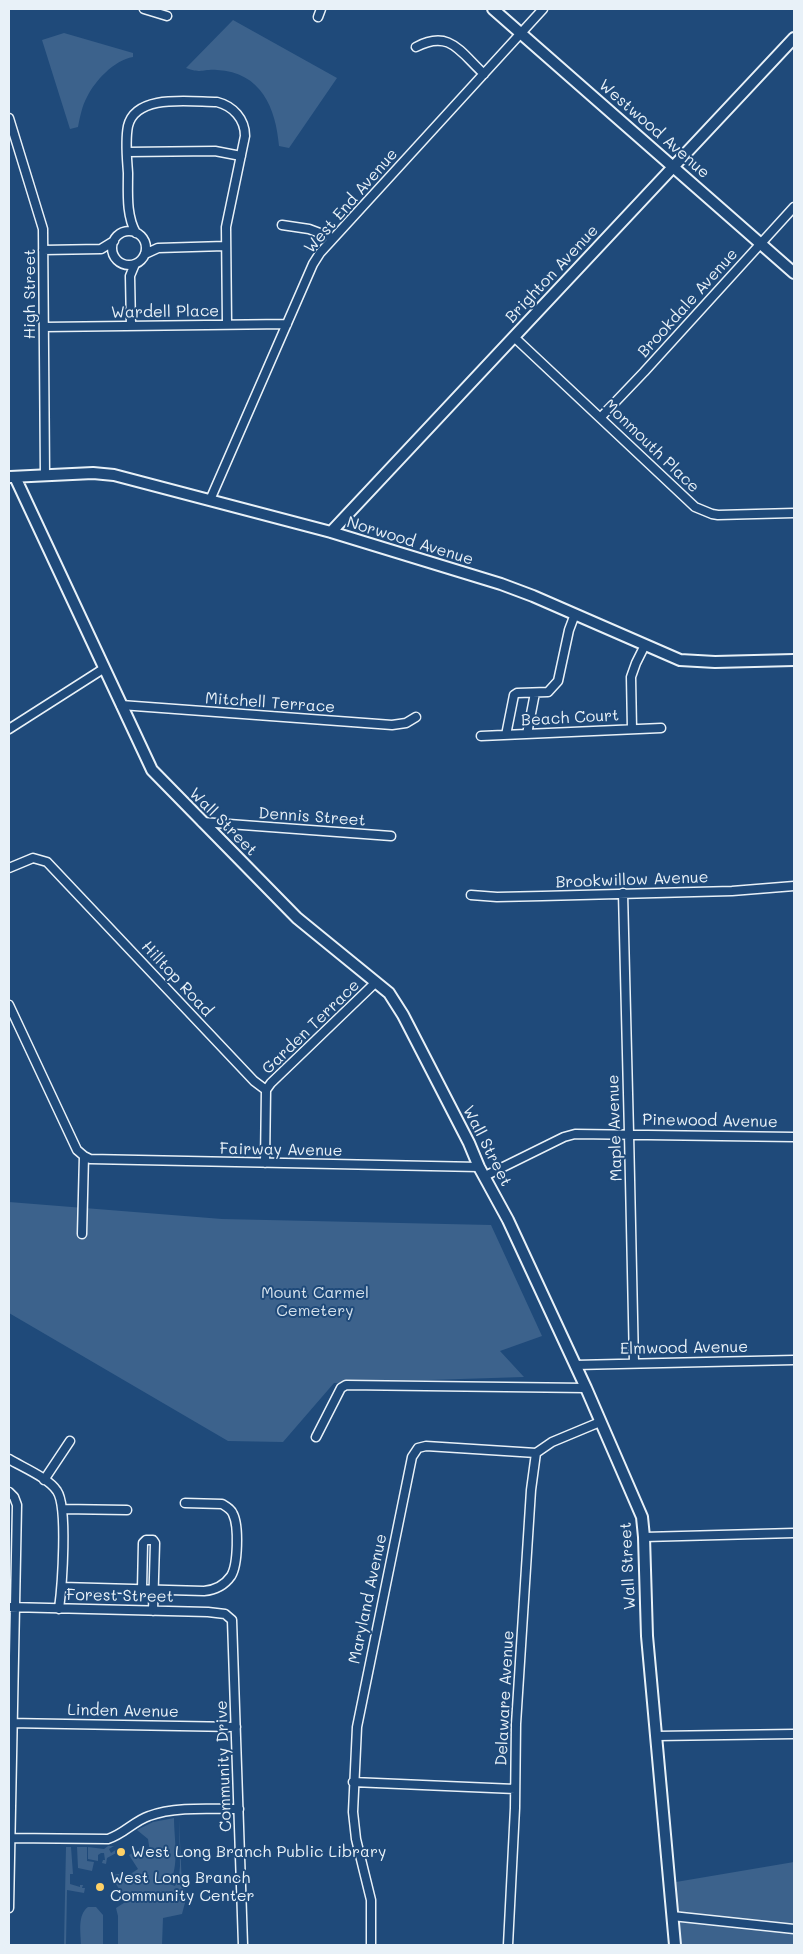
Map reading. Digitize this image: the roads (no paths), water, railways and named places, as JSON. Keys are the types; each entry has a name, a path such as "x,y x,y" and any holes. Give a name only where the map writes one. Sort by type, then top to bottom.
{"street":[{"path":"144,9 167,16"},
{"path":"318,17 321,9"},
{"name":"Westwood Avenue","path":"493,9 794,273"},
{"name":"West End Avenue","path":"210,500 313,264 333,238 543,9"},
{"name":"Brighton Avenue","path":"331,532 794,38"},
{"path":"416,48 433,40 448,42 484,74"},
{"path":"158,248 144,242 136,233 129,220 126,139 130,120 135,112 144,106 161,102 217,102 225,104 234,110 245,128 241,156 228,212 225,246 227,324"},
{"name":"High Street","path":"9,118 10,127 43,229 45,475"},
{"path":"127,152 215,151 241,156"},
{"name":"Brookdale Avenue","path":"601,417 794,207"},
{"path":"101,249 114,241 122,233 129,220"},
{"path":"282,225 309,229 333,238"},
{"path":"122,233 136,233"},
{"path":"114,241 114,255"},
{"path":"144,242 145,254"},
{"path":"131,326 130,276 135,264 145,254 158,248 225,246"},
{"path":"43,250 101,249 114,255 123,264 130,276"},
{"path":"123,264 135,264"},
{"name":"Wardell Place","path":"44,327 287,324"},
{"name":"Monmouth Place","path":"514,337 601,417 685,499 701,510 724,516 794,513"},
{"name":"Norwood Avenue","path":"12,477 93,473 114,475 331,532 501,584 575,614 668,656 689,662 794,660"},
{"name":"Wall Street","path":"12,477 152,770 297,918 366,973 392,997 508,1220 586,1388 642,1517 645,1613 675,1945"},
{"path":"506,735 514,695 517,693 551,690 558,681 569,630 575,614"},
{"path":"632,729 631,677 645,645"},
{"path":"9,729 104,669"},
{"path":"527,734 535,692"},
{"name":"Mitchell Terrace","path":"121,705 392,725 406,723 416,717"},
{"name":"Beach Court","path":"481,736 661,728"},
{"name":"Dennis Street","path":"202,822 390,836"},
{"name":"Hilltop Road","path":"9,868 33,858 49,864 254,1081 266,1090"},
{"name":"Brookwillow Avenue","path":"472,895 498,897 732,891 794,886"},
{"name":"Maple Avenue","path":"623,893 634,1363"},
{"name":"Garden Terrace","path":"266,1090 375,983"},
{"path":"9,1005 77,1150 84,1156 82,1234"},
{"path":"265,1163 266,1090"},
{"name":"Pinewood Avenue","path":"485,1176 568,1136 581,1133 794,1137"},
{"name":"Fairway Avenue","path":"84,1156 90,1159 479,1167"},
{"name":"Elmwood Avenue","path":"575,1365 794,1360"},
{"path":"316,1437 341,1388 346,1385 586,1388"},
{"path":"536,1453 552,1442 600,1422"},
{"path":"44,1480 70,1440"},
{"name":"Maryland Avenue","path":"371,1945 371,1900 354,1828 353,1782 358,1719 410,1461 418,1448 430,1446 536,1453"},
{"name":"Delaware Avenue","path":"508,1945 517,1705 531,1490 536,1453"},
{"path":"9,1459 44,1480 56,1490 60,1498 62,1509 62,1587 59,1609"},
{"path":"9,1908 12,1607 17,1505 10,1492"},
{"path":"62,1587 211,1590 224,1584 234,1569 237,1529 234,1516 231,1510 217,1503 185,1503"},
{"path":"62,1509 127,1510"},
{"path":"644,1537 794,1533"},
{"path":"142,1589 143,1543 146,1540 153,1540 155,1543 153,1611"},
{"name":"Forest Street","path":"12,1607 208,1612 225,1614 230,1617"},
{"name":"Community Drive","path":"230,1617 233,1622 243,1945"},
{"name":"Linden Avenue","path":"11,1723 236,1727"},
{"path":"656,1736 794,1734"},
{"path":"353,1782 515,1789"},
{"path":"10,1838 108,1839 122,1833 143,1818 157,1813 239,1808"},
{"path":"672,1916 794,1929"}],"place":[{"name":"West Long Branch Public Library","path":"121,1852"},
{"name":"West Long Branch Community Center","path":"100,1887"}],"park label":[{"name":"Mount Carmel Cemetery","path":"315,1302"}]}
